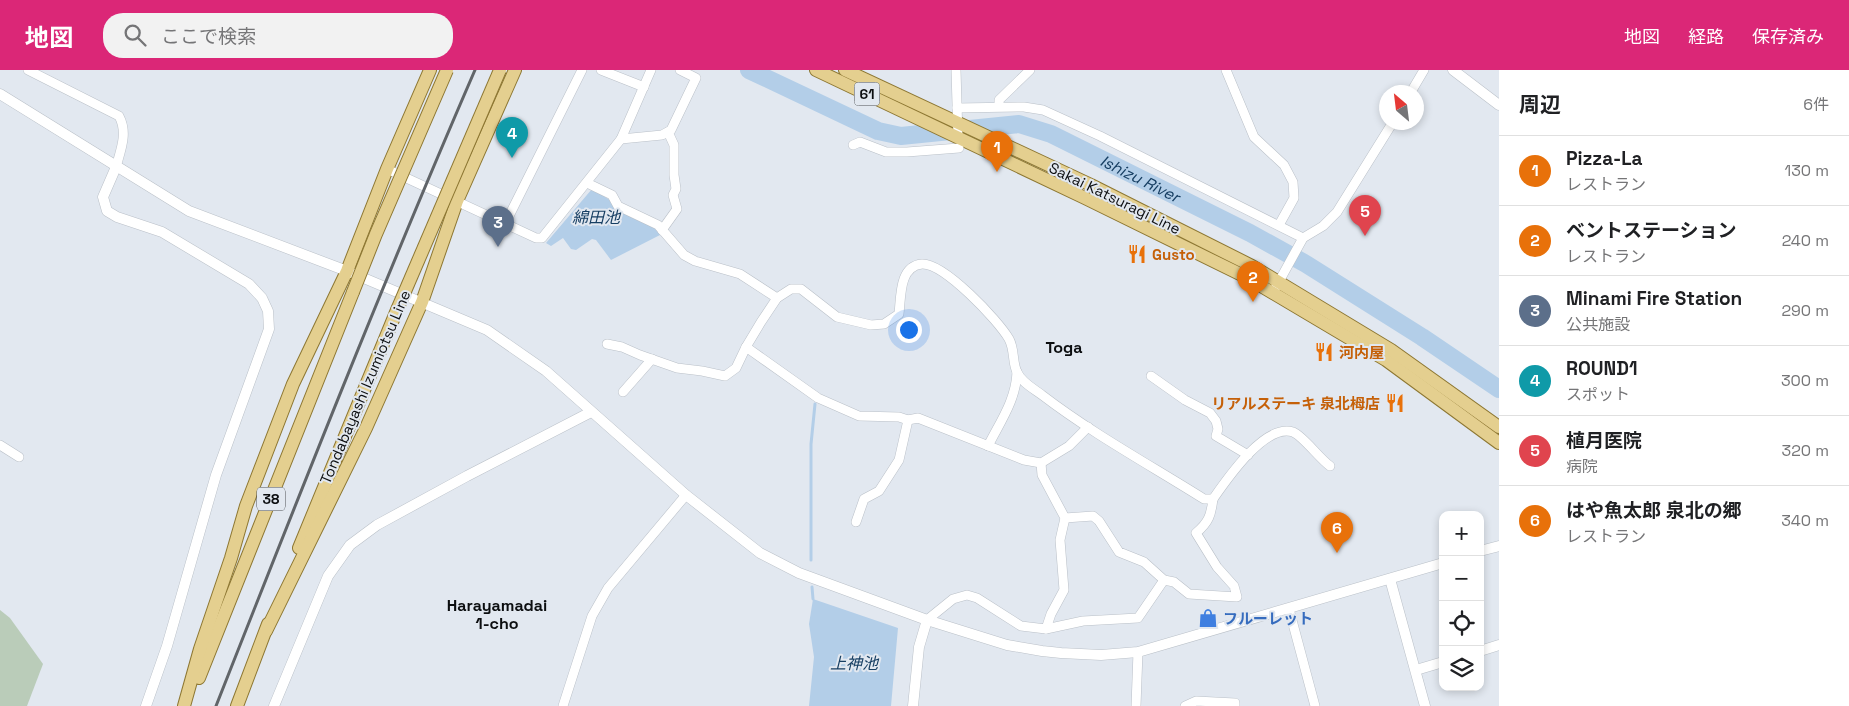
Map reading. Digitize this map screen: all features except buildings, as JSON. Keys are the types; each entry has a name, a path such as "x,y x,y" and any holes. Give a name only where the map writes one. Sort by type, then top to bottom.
{"main road":[{"path":"186,706 200,649 232,558 246,506 293,384 347,272 387,169 430,70"},
{"name":"38","path":"186,706 376,234 447,70"},
{"name":"Tondabayashi Izumiotsu Line","path":"237,706 397,310 500,70"},
{"path":"266,631 366,428 422,302 456,201 515,70"},
{"name":"Sakai Katsuragi Line","path":"816,70 919,119 961,143 1148,228 1246,277 1279,282 1499,442"},
{"name":"Sakai Katsuragi Line","path":"845,70 943,116 957,115 989,139 1108,194 1217,248 1279,282 1391,350 1499,426"}],"street":[{"path":"28,70 119,116 124,125 125,134 116,167 103,197 107,211 117,217 162,232 249,284 262,298 268,311 269,329 216,475 167,646 146,706"},
{"path":"504,224 582,70"},
{"path":"602,70 644,87"},
{"path":"387,169 504,224 536,238 542,238 621,139 651,70"},
{"path":"621,139 662,135 671,130 696,78 680,70"},
{"path":"853,145 860,142 886,152 907,152 961,143 957,115 956,70"},
{"path":"999,106 999,100 1030,70"},
{"path":"1226,70 1254,137 1284,165 1293,182 1294,198 1279,226"},
{"path":"1415,85 1424,70"},
{"path":"1453,70 1499,105"},
{"path":"0,94 189,211 347,272 487,330 546,371 686,495 760,553 799,573 927,620 1007,645 1042,651 1101,655 1138,652 1439,564"},
{"path":"957,115 999,106 1043,110 1109,140 1279,226 1301,241"},
{"path":"1279,282 1301,241 1323,226 1337,212 1387,130"},
{"path":"662,230 677,209 672,196 676,189 674,145 668,132"},
{"path":"586,183 612,195 618,206 658,225 684,255 695,261 740,274 777,298"},
{"path":"607,344 622,347 677,368 725,376 736,368 761,322 777,298 791,289 801,289 837,317 871,325 884,324 899,314 905,274 912,266 923,264 933,266 962,287 998,323 1010,341 1015,358 1016,385 1011,403 988,446"},
{"path":"746,348 818,398 859,416 899,417 908,420 918,418 1024,460 1041,463 1069,446 1088,427"},
{"path":"623,392 652,359"},
{"path":"1016,372 1032,388 1088,427 1204,499 1213,499"},
{"path":"1151,376 1185,400 1210,413 1216,421 1218,429 1216,436 1248,455"},
{"path":"274,706 328,576 350,545 377,525 591,412"},
{"path":"856,522 864,499 879,491 899,460 908,420"},
{"path":"1065,518 1093,516 1099,520 1119,552 1144,562 1164,580 1174,582 1189,594 1238,597 1234,586 1217,567 1196,533 1203,527 1210,516 1213,499 1248,455 1263,441 1276,434 1294,432 1303,438 1312,450 1330,466"},
{"path":"0,445 19,457"},
{"path":"1041,463 1042,475 1065,518 1060,540 1064,590 1050,614 1046,629"},
{"path":"563,706 592,616 608,588 686,495"},
{"path":"1484,551 1499,546"},
{"path":"1390,579 1425,706"},
{"path":"913,706 919,647 927,620 953,599 967,596 977,598 1022,626 1046,629 1083,621 1138,618 1164,580"},
{"path":"1289,609 1315,706"},
{"path":"1484,650 1499,645"},
{"path":"1136,706 1138,652"},
{"path":"1416,670 1439,663"},
{"path":"1185,706 1196,701 1235,703 1236,706"}],"green space":[{"path":"0,610 10,618 43,664 27,706 0,706"}],"water":[{"name":"綿田池","path":"592,189 657,229 660,235 611,260 596,240 592,239 576,250 571,249 563,238 551,246 546,243"},
{"name":"上神池","path":"813,599 898,628 891,706 809,706 814,657 809,624"}],"waterway":[{"name":"Ishizu River","path":"749,70 878,131 901,136 1019,124 1051,134 1250,233 1306,264 1422,337 1499,389"},
{"path":"811,560 811,444 815,404"},
{"path":"812,587 813,599"}],"railway":[{"path":"216,706 375,307 475,70"}],"place":[{"name":"ROUND1","path":"512,158"},
{"name":"Pizza-La","path":"997,172"},
{"name":"植月医院","path":"1365,236"},
{"name":"Minami Fire Station","path":"498,247"},
{"name":"Gusto","path":"1137,254"},
{"name":"ベントステーション","path":"1253,302"},
{"name":"河内屋","path":"1324,352"},
{"name":"リアルステーキ 泉北栂店","path":"1395,403"},
{"name":"はや魚太郎 泉北の郷","path":"1337,553"},
{"name":"フルーレット","path":"1208,618"}],"district":[{"name":"Toga","path":"1064,347"},
{"name":"Harayamadai 1-cho","path":"497,614"}]}
